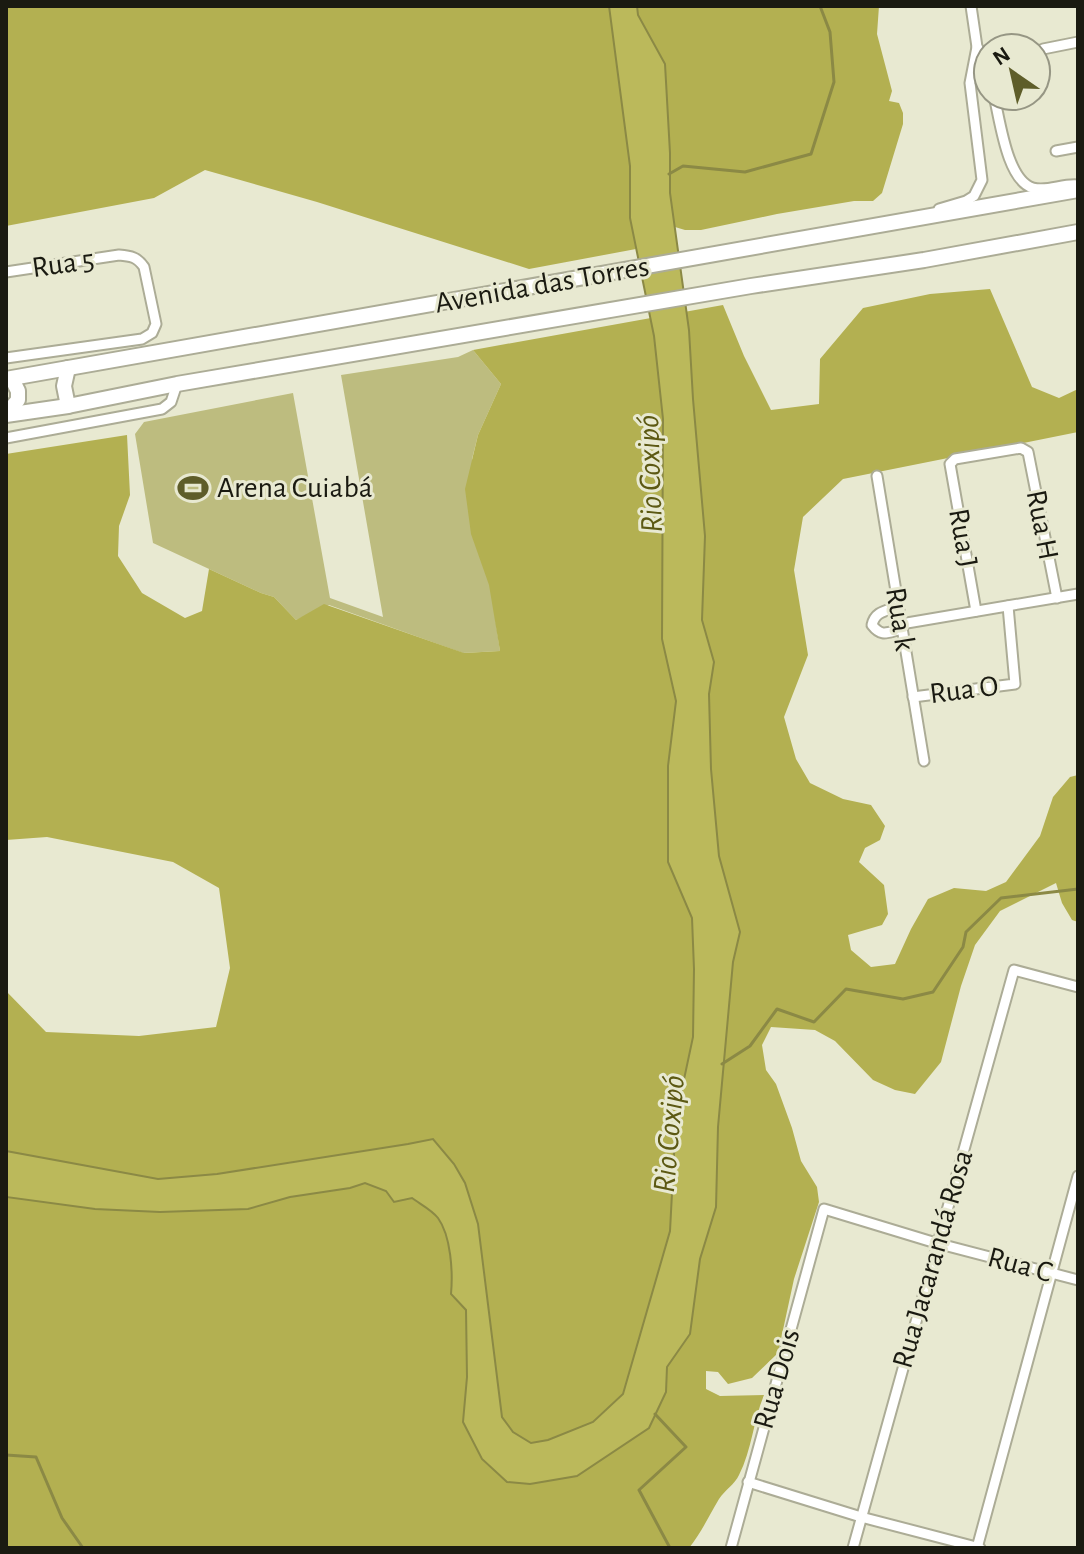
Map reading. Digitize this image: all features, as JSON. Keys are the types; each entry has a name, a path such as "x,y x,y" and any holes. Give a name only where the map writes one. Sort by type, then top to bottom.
{"main road":[{"name":"Avenida das Torres","path":"9,379 1078,188"},
{"path":"924,260 991,240 1078,224"},
{"name":"Avenida das Torres","path":"6,414 68,406 177,384 1078,232"},
{"path":"68,368 64,386 68,406"},
{"path":"6,414 18,400 18,391 9,379"}],"street":[{"path":"971,6 975,32"},
{"path":"1052,47 1078,42"},
{"path":"972,73 972,99"},
{"path":"906,221 974,196 982,180 974,112"},
{"path":"998,112 1008,154 1020,181 1037,189 1071,184 1078,188"},
{"path":"1056,151 1078,147"},
{"name":"Rua 5","path":"6,272 119,255 133,256 144,267 156,324 152,333 142,339 6,358"},
{"path":"6,438 162,409 171,402 177,384"},
{"name":"Rua H","path":"950,464 955,459 1021,448 1028,452 1057,598"},
{"name":"Rua J","path":"950,464 976,611"},
{"name":"Rua k","path":"877,476 924,761"},
{"path":"898,607 874,617 872,625 877,632 882,634 902,626 1078,594"},
{"name":"Rua O","path":"913,697 1015,684 1008,606"},
{"name":"Rua Jacarandá Rosa","path":"853,1548 1014,970 1078,987"},
{"path":"748,1482 861,1517 978,1548 1078,1176"},
{"name":"Rua C","path":"824,1209 936,1243 1078,1280"},
{"name":"Rua Dois","path":"731,1548 824,1209"}],"shaded area":[{"path":"6,6 609,6 630,166 630,218 636,249 529,269 205,170 154,198 6,226"},
{"name":"Rio Coxipó","path":"609,6 637,6 638,15 665,64 670,193 689,330 705,536 702,620 714,662 709,694 711,769 719,856 740,932 733,962 718,1127 716,1207 700,1259 690,1334 667,1367 666,1392 649,1428 577,1476 530,1484 507,1482 482,1459 463,1422 467,1377 466,1310 451,1294 452,1275 446,1234 433,1212 412,1198 394,1202 386,1191 365,1183 290,1197 248,1209 160,1212 95,1209 6,1197 6,1151 158,1179 217,1174 433,1139 465,1183 478,1224 502,1417 513,1432 531,1443 548,1440 593,1422 623,1394 670,1231 676,1117 693,1037 694,969 692,918 668,862 668,766 676,701 662,639 663,419 654,336 630,218 630,166"},
{"path":"637,6 879,6 877,34 892,91 889,101 899,103 903,113 903,124 882,193 873,201 854,201 701,230 675,227 670,193 665,64 638,15"},
{"path":"990,289 1032,387 1059,398 1078,389 1078,432 843,479 803,517 794,570 808,655 784,717 796,759 810,783 843,799 871,805 885,826 880,840 865,848 859,862 884,885 888,914 882,925 848,935 851,950 871,967 895,964 928,899 954,888 986,891 1006,882 1040,836 1053,797 1070,777 1078,775 1078,922 1072,920 1062,903 1056,883 1000,911 975,945 941,1062 915,1094 895,1090 873,1080 835,1041 815,1030 771,1027 762,1045 766,1070 776,1084 801,1161 817,1187 819,1202 794,1279 778,1353 752,1378 728,1384 718,1372 706,1371 706,1389 720,1396 764,1395 739,1475 719,1499 689,1548 6,1548 6,991 46,1032 139,1036 216,1027 230,968 219,888 173,862 47,837 6,840 6,454 127,435 130,495 119,526 118,556 142,593 185,618 202,611 209,569 274,597 296,620 324,604 464,653 500,651 489,585 471,534 465,489 478,435 501,384 473,350 723,305 771,410 819,404 820,359 863,308 930,294"},
{"path":"473,350 501,384 478,435 472,459 500,651 463,653 329,605 296,620 274,597 153,543 135,434 144,422 293,393 330,598 383,617 341,375 458,357"}],"waterway":[{"path":"669,174 683,166 745,172 811,154 834,82 830,32 820,6"},
{"path":"722,1064 750,1046 777,1009 814,1022 846,989 903,999 933,992 963,947 966,932 1001,898 1078,889"},
{"path":"655,1414 686,1447 639,1490 670,1548"},
{"path":"6,1455 36,1457 62,1518 83,1548"}],"place":[{"name":"Arena Cuiabá","path":"193,488"}]}
